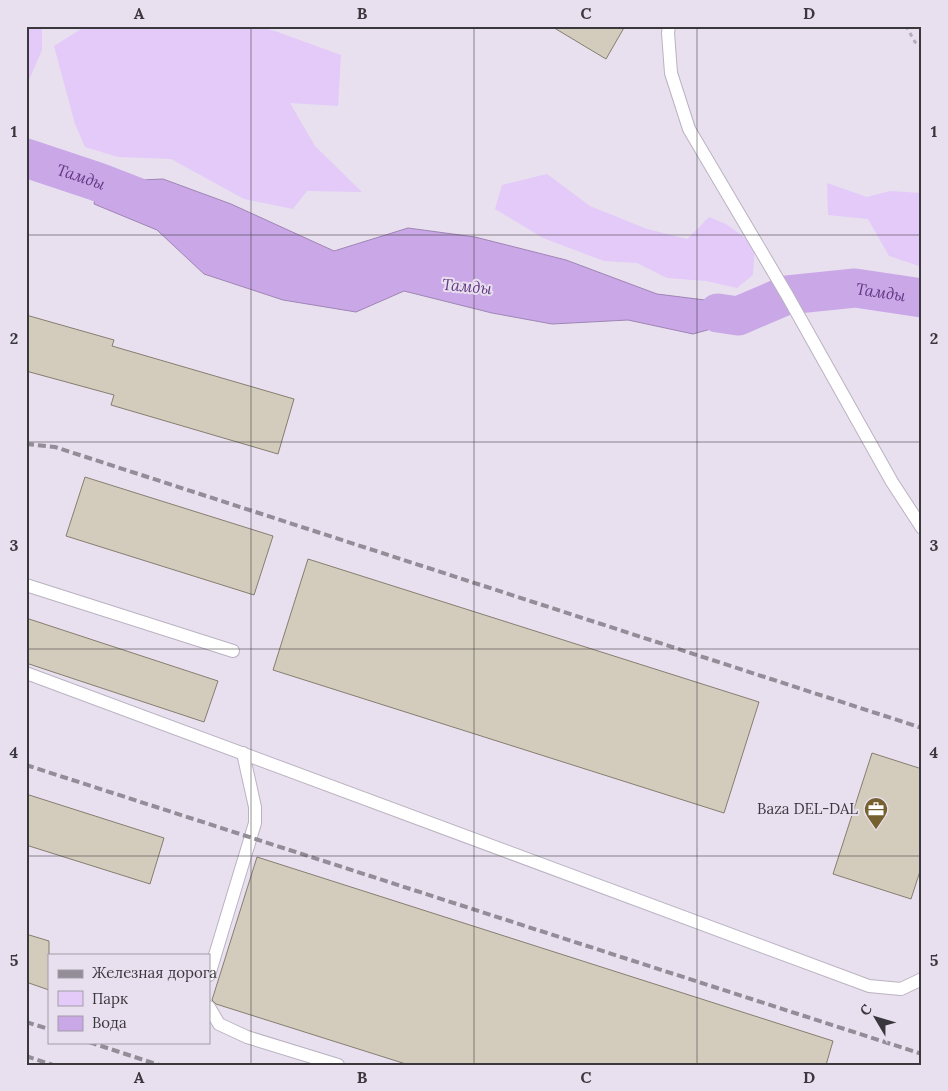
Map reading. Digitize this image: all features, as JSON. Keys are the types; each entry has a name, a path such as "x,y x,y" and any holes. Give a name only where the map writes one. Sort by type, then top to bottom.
{"lane":[{"path":"669,26 671,73 689,129 787,295 892,482 922,528"},
{"path":"26,585 233,651"},
{"path":"26,673 869,986 901,989 922,978"},
{"path":"210,972 255,823 255,807 243,753"},
{"path":"210,1009 220,1024 247,1037 338,1065"}],"path":[{"path":"906,26 915,42 922,47"}],"green space":[{"path":"26,26 42,26 42,50 26,87"},
{"path":"86,26 256,26 341,55 338,106 290,103 315,146 362,192 307,191 293,209 244,199 171,159 118,157 85,147 75,124 54,46"},
{"path":"547,174 590,206 647,229 687,239 709,217 726,224 755,245 753,275 737,288 706,281 667,278 637,263 604,261 543,238 495,209 502,185"},
{"path":"827,183 867,197 890,191 922,193 922,267 889,256 868,219 828,215"}],"water":[{"path":"163,179 231,204 334,251 408,228 475,237 566,260 657,294 721,302 769,303 750,318 693,334 628,320 552,324 492,313 404,291 356,312 283,300 204,274 157,230 94,204 98,182"}],"building":[{"path":"551,26 625,26 606,59"},
{"path":"26,315 114,340 112,346 294,399 278,454 111,405 114,395 26,371"},
{"path":"85,477 273,536 254,595 66,536"},
{"path":"308,559 759,702 724,813 273,670"},
{"path":"26,618 218,681 204,722 26,663"},
{"path":"872,753 922,769 922,865 911,899 833,874"},
{"path":"26,794 164,838 150,884 26,845"},
{"path":"257,857 833,1041 826,1065 409,1065 216,1004 212,1000"},
{"path":"26,934 49,941 48,990 26,982"}],"waterway":[{"name":"Тамды","path":"26,158 147,201"},
{"name":"Тамды","path":"718,313 738,316 787,295 855,288 922,298"}],"railway":[{"path":"26,444 55,447 922,728"},
{"path":"26,765 922,1054"},
{"path":"26,1022 48,1029"},
{"path":"95,1044 159,1065"},
{"path":"26,1056 53,1065"}],"place":[{"name":"Baza DEL-DAL","path":"876,830"}]}
